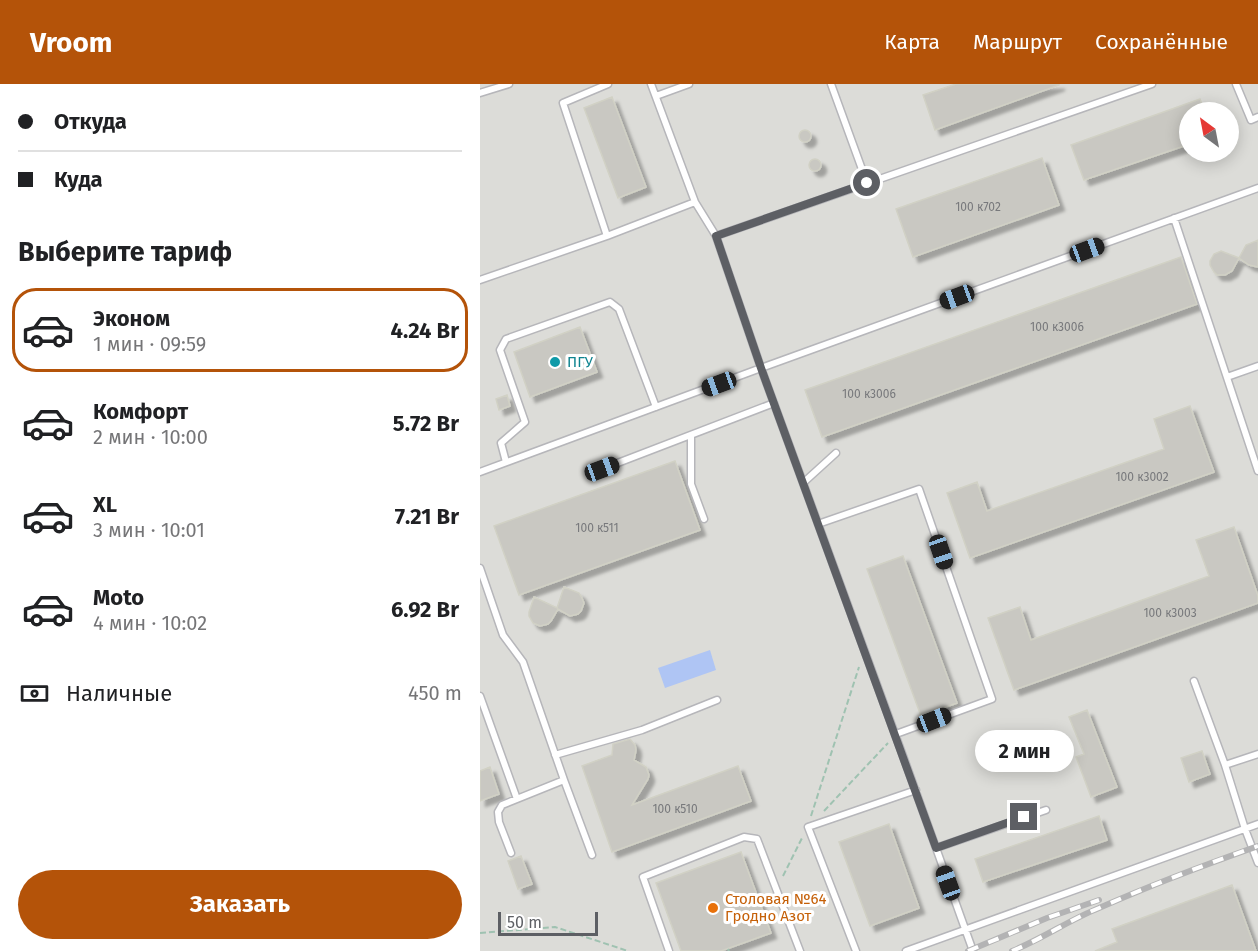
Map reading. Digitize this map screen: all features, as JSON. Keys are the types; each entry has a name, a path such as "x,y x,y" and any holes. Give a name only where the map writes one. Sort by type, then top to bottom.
{"lane":[{"path":"480,93 509,84"},
{"path":"607,236 563,104 609,84"},
{"path":"651,84 695,201 716,236 761,368 973,951"},
{"path":"656,96 689,84"},
{"path":"831,84 867,183"},
{"path":"716,236 1152,84"},
{"path":"1236,84 1251,120 1258,117"},
{"path":"480,472 1258,188"},
{"path":"480,280 607,236 695,201"},
{"path":"1174,218 1258,471"},
{"path":"506,462 501,443 525,422 500,350 506,339 610,302 619,309 656,407"},
{"path":"1227,377 1258,366"},
{"path":"602,469 774,403"},
{"path":"691,435 691,484 704,519"},
{"path":"803,483 836,453"},
{"path":"818,525 919,489 992,699 896,734"},
{"path":"480,568 503,635 523,662 592,855"},
{"path":"1194,681 1258,862"},
{"path":"480,696 517,799"},
{"path":"555,755 642,730 717,700"},
{"path":"1225,765 1258,754"},
{"path":"511,853 498,812 502,805 564,780"},
{"path":"856,951 808,827 916,790"},
{"path":"936,848 1046,810"},
{"path":"906,951 1258,824"},
{"path":"669,951 643,877 744,837 757,839 800,951"}],"path":[{"path":"808,827 865,651"},
{"path":"480,933 555,927 628,951"}],"shaded area":[{"path":"480,84 1258,84 1258,951 480,951"}],"water":[{"path":"710,650 716,670 665,688 658,668"}],"building":[{"path":"956,84 1059,85 935,130 923,95"},
{"path":"612,97 646,187 618,198 584,108"},
{"path":"1179,106 1179,148 1084,180 1071,145"},
{"path":"807,130 811,136 807,142 803,142 799,134"},
{"path":"1042,158 1059,205 913,257 896,209"},
{"path":"817,159 821,165 817,171 813,171 809,163"},
{"path":"1258,240 1258,267 1249,265 1239,258 1246,245"},
{"path":"1221,251 1239,258 1232,271 1225,275 1217,275 1210,261 1214,254"},
{"path":"1181,257 1197,304 822,437 805,390"},
{"name":"ПГУ","path":"580,327 597,372 530,397 514,352"},
{"path":"507,395 510,406 499,410 496,399"},
{"path":"1190,406 1214,472 970,558 947,493 977,482 987,511 1164,449 1154,419"},
{"path":"675,461 700,530 519,595 494,526"},
{"path":"1234,527 1258,596 1258,603 1014,690 988,618 1020,607 1031,640 1209,576 1196,540"},
{"path":"903,556 957,703 921,716 867,569"},
{"path":"564,587 579,593 584,603 581,611 570,616 558,609 548,624 540,626 533,623 529,612 534,597 557,608"},
{"path":"1087,710 1117,787 1091,797 1076,757 1084,754 1069,717"},
{"path":"630,739 636,750 634,760 646,767 649,775 632,805 738,766 751,801 612,852 582,766 612,755 613,744"},
{"path":"1202,751 1210,774 1189,782 1181,758"},
{"path":"490,767 499,794 480,801 480,771"},
{"path":"1099,816 1107,840 983,882 975,859"},
{"path":"889,824 919,908 870,926 839,842"},
{"name":"Столовая №64 Гродно Азот","path":"741,852 771,933 721,951 681,951 656,883"},
{"path":"521,856 532,884 518,889 508,861"},
{"path":"1232,885 1256,951 1095,951 1117,942 1112,929"}],"railway":[{"path":"1012,951 1088,913 1258,846"},
{"path":"968,951 1047,918 1099,900"}],"place":[{"name":"ПГУ","path":"555,362"},
{"name":"Столовая №64 Гродно Азот","path":"713,908"}],"route":[{"path":"867,183 716,236 761,368 936,848 1024,817"}]}
